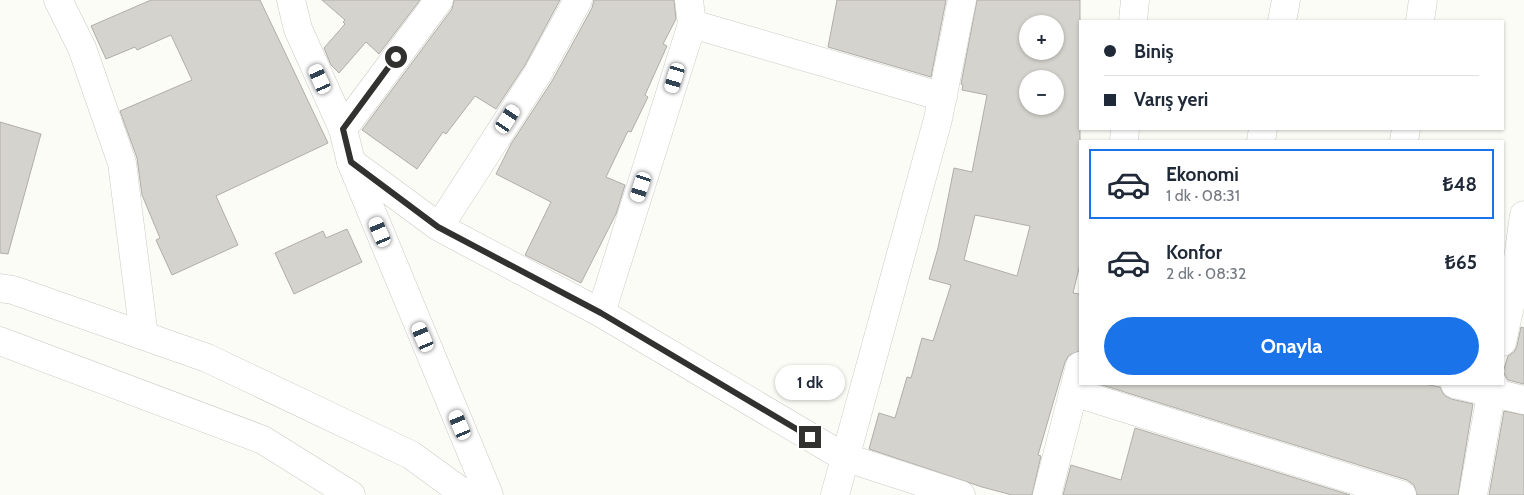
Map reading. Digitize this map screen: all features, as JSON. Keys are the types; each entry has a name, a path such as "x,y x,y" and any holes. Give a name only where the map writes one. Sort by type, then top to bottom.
{"street":[{"path":"58,0 82,48 122,163 144,336"},
{"path":"291,0 298,30 343,129 351,162 489,495"},
{"path":"343,129 439,0"},
{"path":"438,227 538,72 578,0"},
{"path":"834,495 938,119 962,0"},
{"path":"1133,20 1135,0"},
{"path":"1282,20 1286,0"},
{"path":"1420,20 1423,0"},
{"path":"601,313 691,12 943,96"},
{"path":"351,162 438,227 601,313 844,457 962,495"},
{"path":"1504,336 1519,289 1524,215"},
{"path":"0,288 13,290 207,358 411,455 466,495"},
{"path":"0,341 263,440 351,495"},
{"path":"1047,495 1079,370"},
{"path":"1464,385 1492,388 1524,400"},
{"path":"1473,495 1492,388"},
{"path":"1073,392 1402,495"}],"building":[{"path":"151,0 260,0 328,143 216,196 238,245 172,275 156,240 160,238 142,195 137,158 120,111 192,80 171,35 137,50 135,47 106,59 91,26"},
{"path":"322,0 420,0 379,54 366,42 339,73 331,65 324,48 345,24 343,22 345,20"},
{"path":"454,0 560,0 525,65 496,109 475,96 446,134 443,132 417,169 362,130 452,9"},
{"path":"594,0 674,0 676,19 663,44 667,46 645,95 648,97 631,132 628,131 606,177 625,185 616,214 581,283 525,255 551,202 496,174 511,144 552,81 592,8"},
{"path":"837,0 946,0 931,77 828,47"},
{"path":"977,0 1080,0 1079,268 1073,293 1079,294 1079,351 1069,355 1065,362 1038,455 1041,456 1032,495 1012,495 982,487 869,449 879,413 895,418 907,377 911,378 922,338 933,341 951,285 929,279 938,248 954,168 972,172 987,95 962,90 963,85 961,84","holes":["975,215 1030,226 1017,276 964,260"]},
{"path":"0,122 41,134 8,254 0,253"},
{"path":"347,229 362,262 294,294 275,253 323,231 326,238"},
{"path":"1521,327 1524,328 1524,384 1508,380 1504,374 1508,356 1514,352"},
{"path":"1102,385 1429,385 1440,387 1444,395 1451,399 1473,404 1458,495 1417,495 1414,485 1407,480"},
{"path":"1504,411 1524,415 1524,495 1489,495"},
{"path":"1135,428 1350,495 1063,495 1071,465 1121,480"}],"route":[{"path":"396,57 343,129 351,162 438,227 601,313 810,437"}]}
